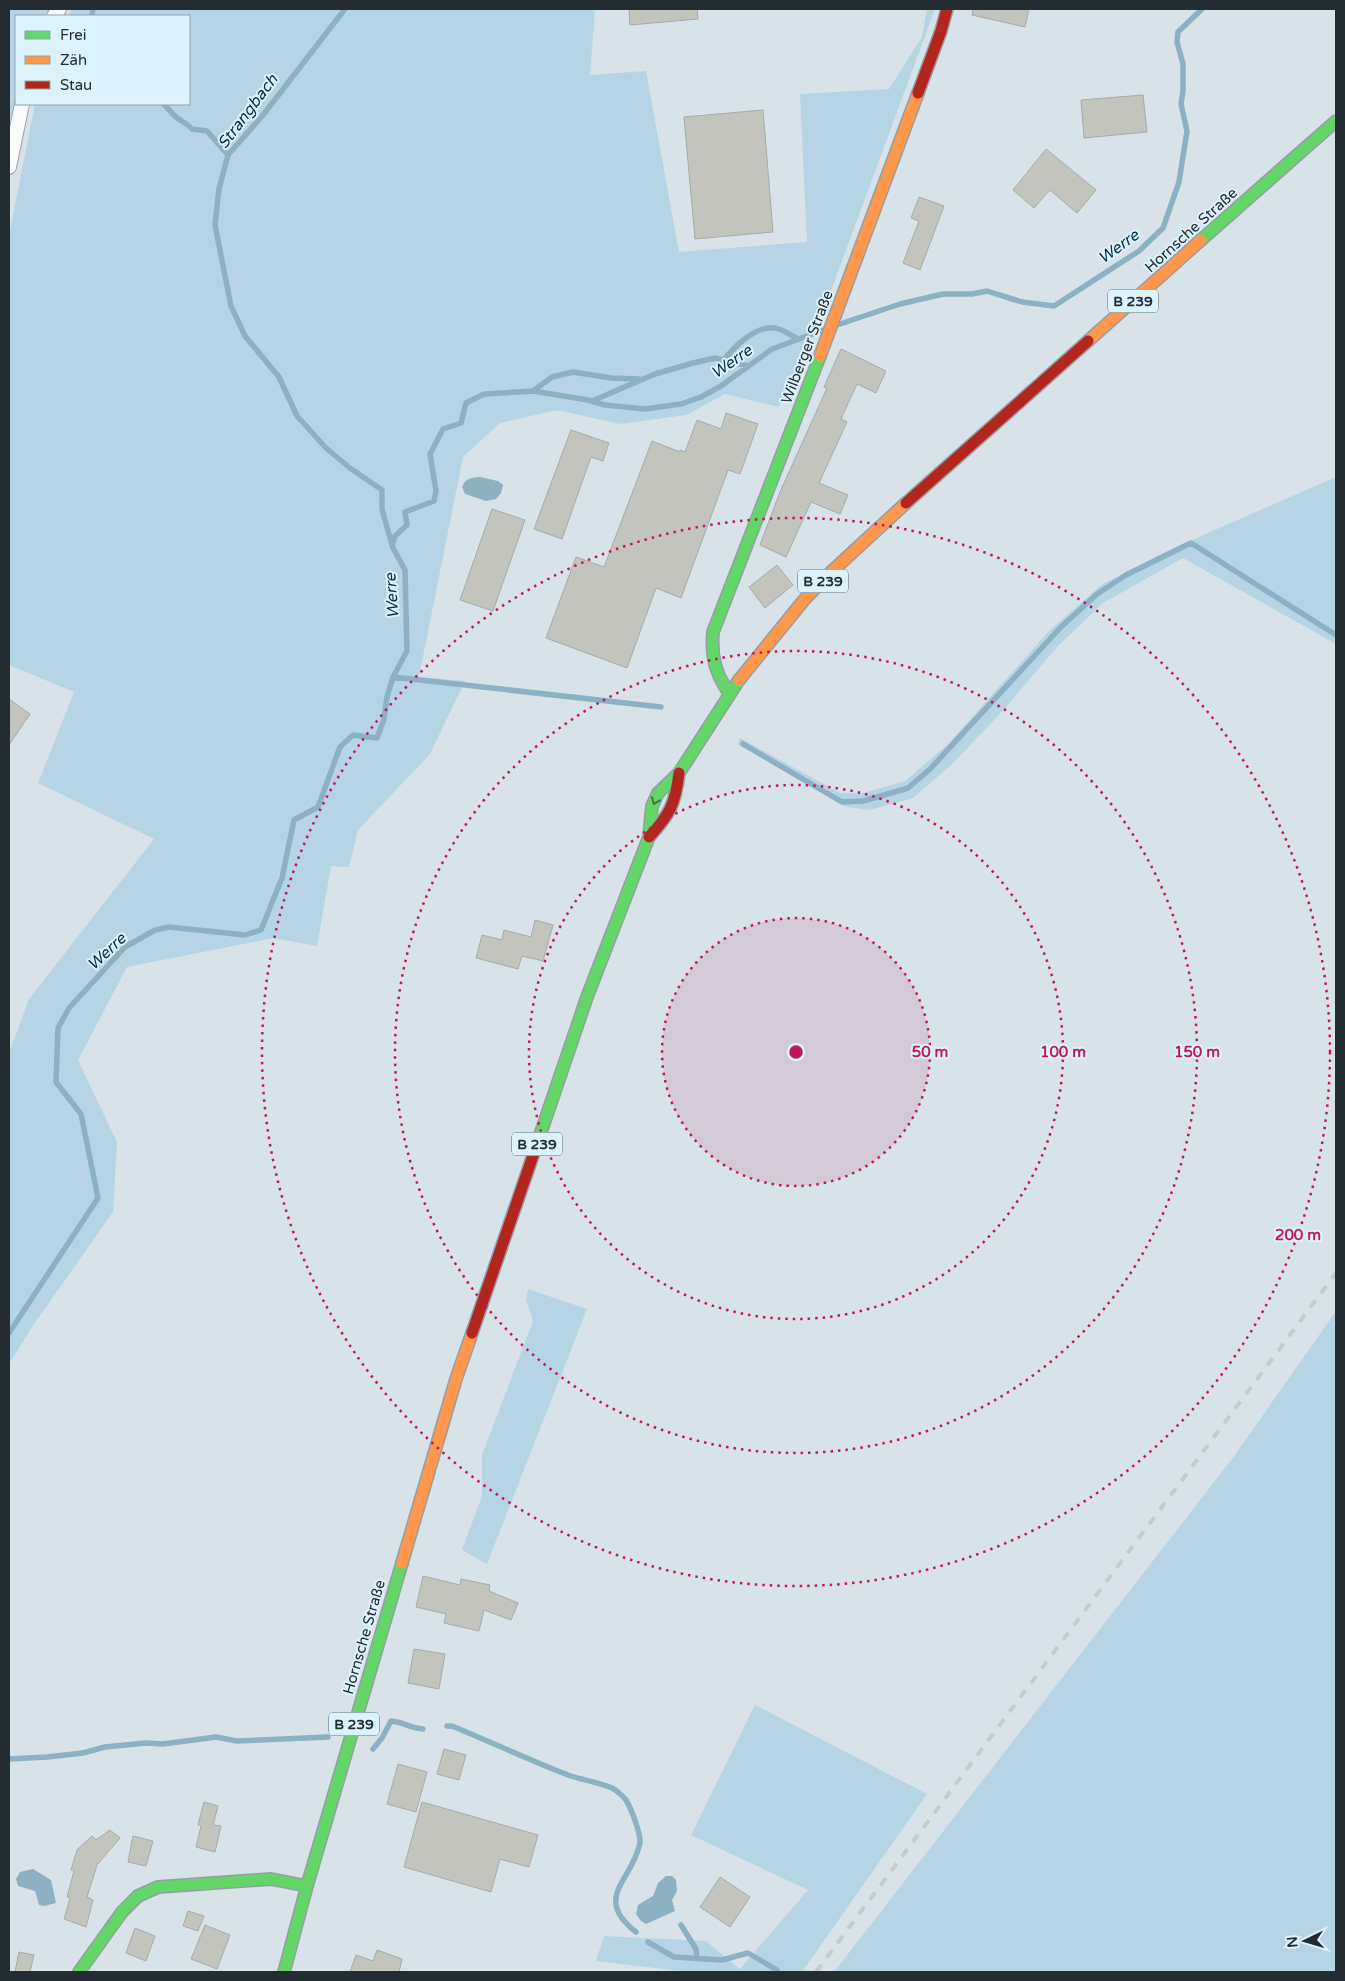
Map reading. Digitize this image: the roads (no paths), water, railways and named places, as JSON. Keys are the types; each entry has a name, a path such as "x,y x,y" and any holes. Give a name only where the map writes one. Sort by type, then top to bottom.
{"main road":[{"name":"Wilberger Straße","path":"729,693 719,679 712,664 713,632 837,312 941,31 947,9"},
{"name":"Hornsche Straße","path":"729,693 751,663 830,572 1336,121"},
{"name":"B 239","path":"649,837 652,806 658,793 679,773 729,693"},
{"name":"B 239","path":"649,837 670,814 676,801 679,773"},
{"name":"Hornsche Straße","path":"284,1972 307,1886 433,1455 480,1309 586,997 649,837"},
{"path":"79,1972 122,1912 138,1896 158,1887 271,1879 307,1886"}],"street":[{"path":"9,167 22,105"}],"waterway":[{"path":"92,15 93,9"},
{"name":"Strangbach","path":"345,9 263,115 228,155 219,189 215,225 231,306 245,336 279,377 297,416 326,448 350,468 382,490 382,509 392,545"},
{"name":"Werre","path":"837,325 900,304 943,294 972,294 987,291 1022,302 1054,306 1139,251 1163,228 1179,182 1187,131 1181,104 1183,64 1177,42 1178,32 1202,9"},
{"path":"164,105 192,129 207,131 228,155"},
{"path":"724,360 743,340 762,329 776,328 798,339"},
{"name":"Werre","path":"9,1333 98,1198 81,1114 56,1082 58,1028 69,1008 125,947 155,930 169,927 245,935 261,930 282,878 294,820 318,807 340,747 353,735 377,738 384,719 387,697 393,677 407,651 405,570 392,546 395,536 407,525 405,512 434,501 436,491 430,454 443,429 461,423 466,403 484,394 533,391 588,400 605,405 645,409 681,404 701,397 721,386 772,349 826,329"},
{"path":"592,401 655,374 715,358 749,366"},
{"path":"533,391 552,377 573,372 611,378 639,379"},
{"path":"743,744 842,802 863,801 908,788 930,769 1061,627 1097,594 1126,575 1191,543 1336,635"},
{"path":"393,677 661,707"},
{"path":"373,1749 382,1738 391,1721 423,1729"},
{"path":"447,1726 452,1726 568,1775 612,1788 625,1798 635,1821 640,1843 636,1857 619,1889 616,1899 617,1909 623,1920 636,1932"},
{"path":"9,1759 47,1757 83,1753 105,1747 146,1743 163,1744 216,1737 237,1741 328,1737"},
{"path":"681,1925 696,1949 697,1958"},
{"path":"648,1942 674,1957 722,1960 748,1953 777,1970"}],"railway":[{"path":"816,1972 1336,1273"}]}
